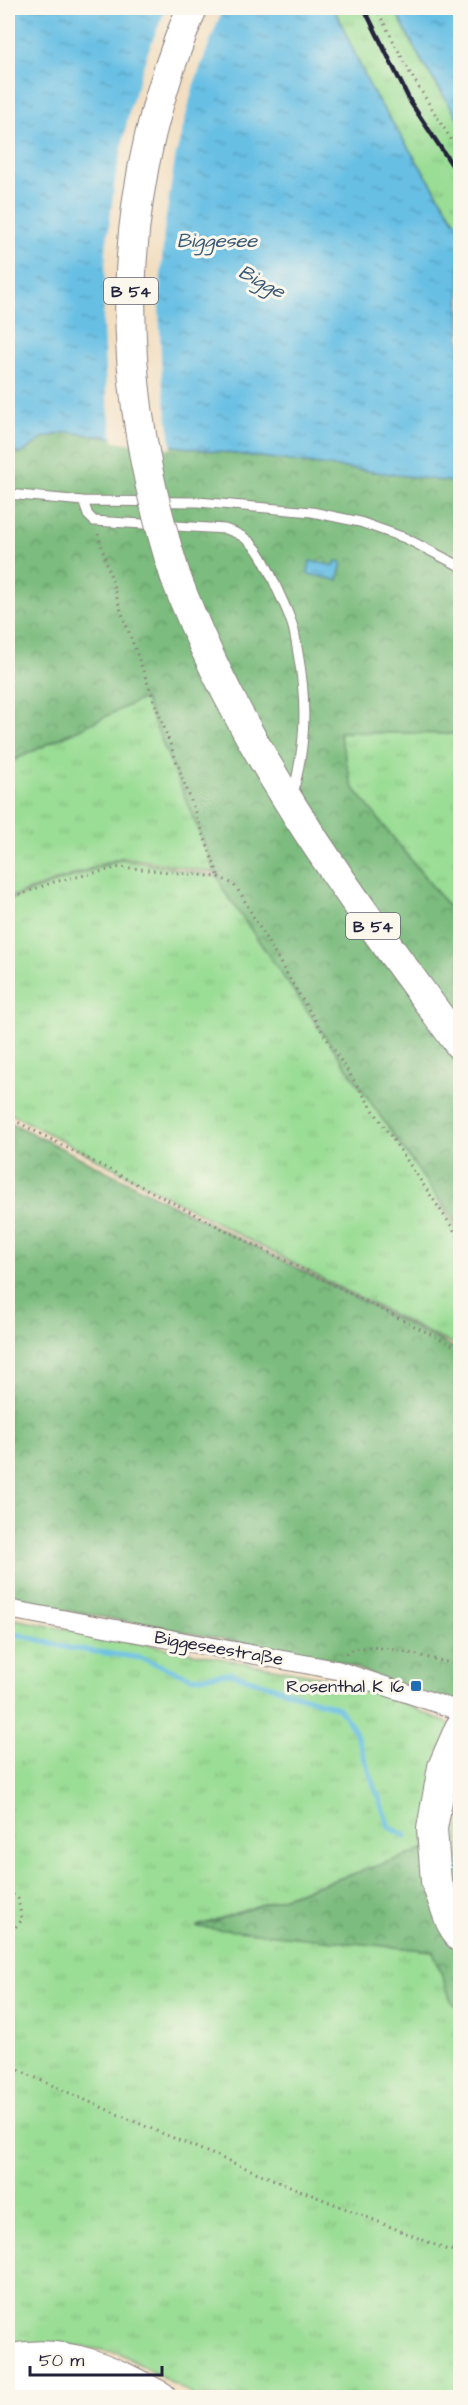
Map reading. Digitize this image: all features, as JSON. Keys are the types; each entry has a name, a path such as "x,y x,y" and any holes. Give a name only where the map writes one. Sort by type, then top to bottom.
{"highway":[{"path":"8,2361 36,2358 74,2361 110,2372 159,2397"},
{"path":"8,2391 38,2382 77,2380 159,2397"}],"main road":[{"name":"B 54","path":"192,8 175,49 152,122 136,206 130,271 132,364 137,421 151,491 176,578 207,654 231,702 290,805 337,876 460,1045"},
{"path":"460,1728 443,1767 432,1829 436,1881 451,1922 460,1937"}],"street":[{"name":"Biggeseestraße","path":"8,1609 337,1670 460,1711"}],"lane":[{"path":"8,494 82,501 198,502 312,512 360,522 405,538 460,566"},
{"path":"82,501 88,515 94,521 225,530 239,533 255,546 267,566 292,623 304,687 301,763 290,805"}],"path":[{"path":"376,8 410,73 460,154"},
{"path":"94,521 120,608 219,877"},
{"path":"8,899 54,882 122,867 219,877 233,884 241,894 283,970 358,1088 460,1239"},
{"path":"8,1117 460,1349"},
{"path":"337,1670 349,1651 374,1646 446,1663 460,1664"},
{"path":"8,1891 18,1899 22,1920 8,1935"},
{"path":"8,2064 70,2094 445,2249 460,2252"}],"green space":[{"path":"334,8 394,8 422,62 460,121 460,223 455,221 372,91"},
{"path":"68,432 460,483 460,734 339,732 352,786 460,921 460,1230 224,891 144,698 8,763 8,450 21,454 43,438"},
{"path":"144,698 216,873 123,857 8,898 8,763"},
{"path":"339,732 460,734 460,921 352,786"},
{"path":"122,859 218,877 224,891 436,1196 460,1236 460,1346 439,1338 329,1282 8,1112 8,900"},
{"path":"8,1121 460,1351 460,1713 337,1660 8,1600"},
{"path":"8,1618 362,1685 451,1725 424,1850 197,1926 433,1951 452,2002 460,2008 460,2397 196,2397 120,2353 59,2343 8,2349"},
{"path":"460,1718 460,2008 452,2003 433,1951 196,1927 424,1850"}],"water":[{"name":"Biggesee","path":"8,8 334,8 372,91 455,221 460,223 460,483 68,432 43,438 21,454 8,449"},
{"path":"394,8 460,8 460,121 422,62"},
{"path":"310,561 334,566 336,561 342,562 338,580 308,574"}],"pier":[{"path":"166,8 223,8 194,84 175,159 164,230 159,308 162,380 172,449 113,441 106,390 103,326 106,250 115,181 130,108 148,52"}],"waterway":[{"path":"8,1636 16,1634 69,1648 141,1658 193,1678 230,1673 339,1708 355,1731 389,1827 406,1836"},
{"path":"452,1854 460,1871"}],"railway":[{"path":"364,8 411,103 460,177"}],"place":[{"name":"Rosenthal K 16","path":"416,1686"}],"water label":[{"name":"Bigge","path":"262,281"}]}
